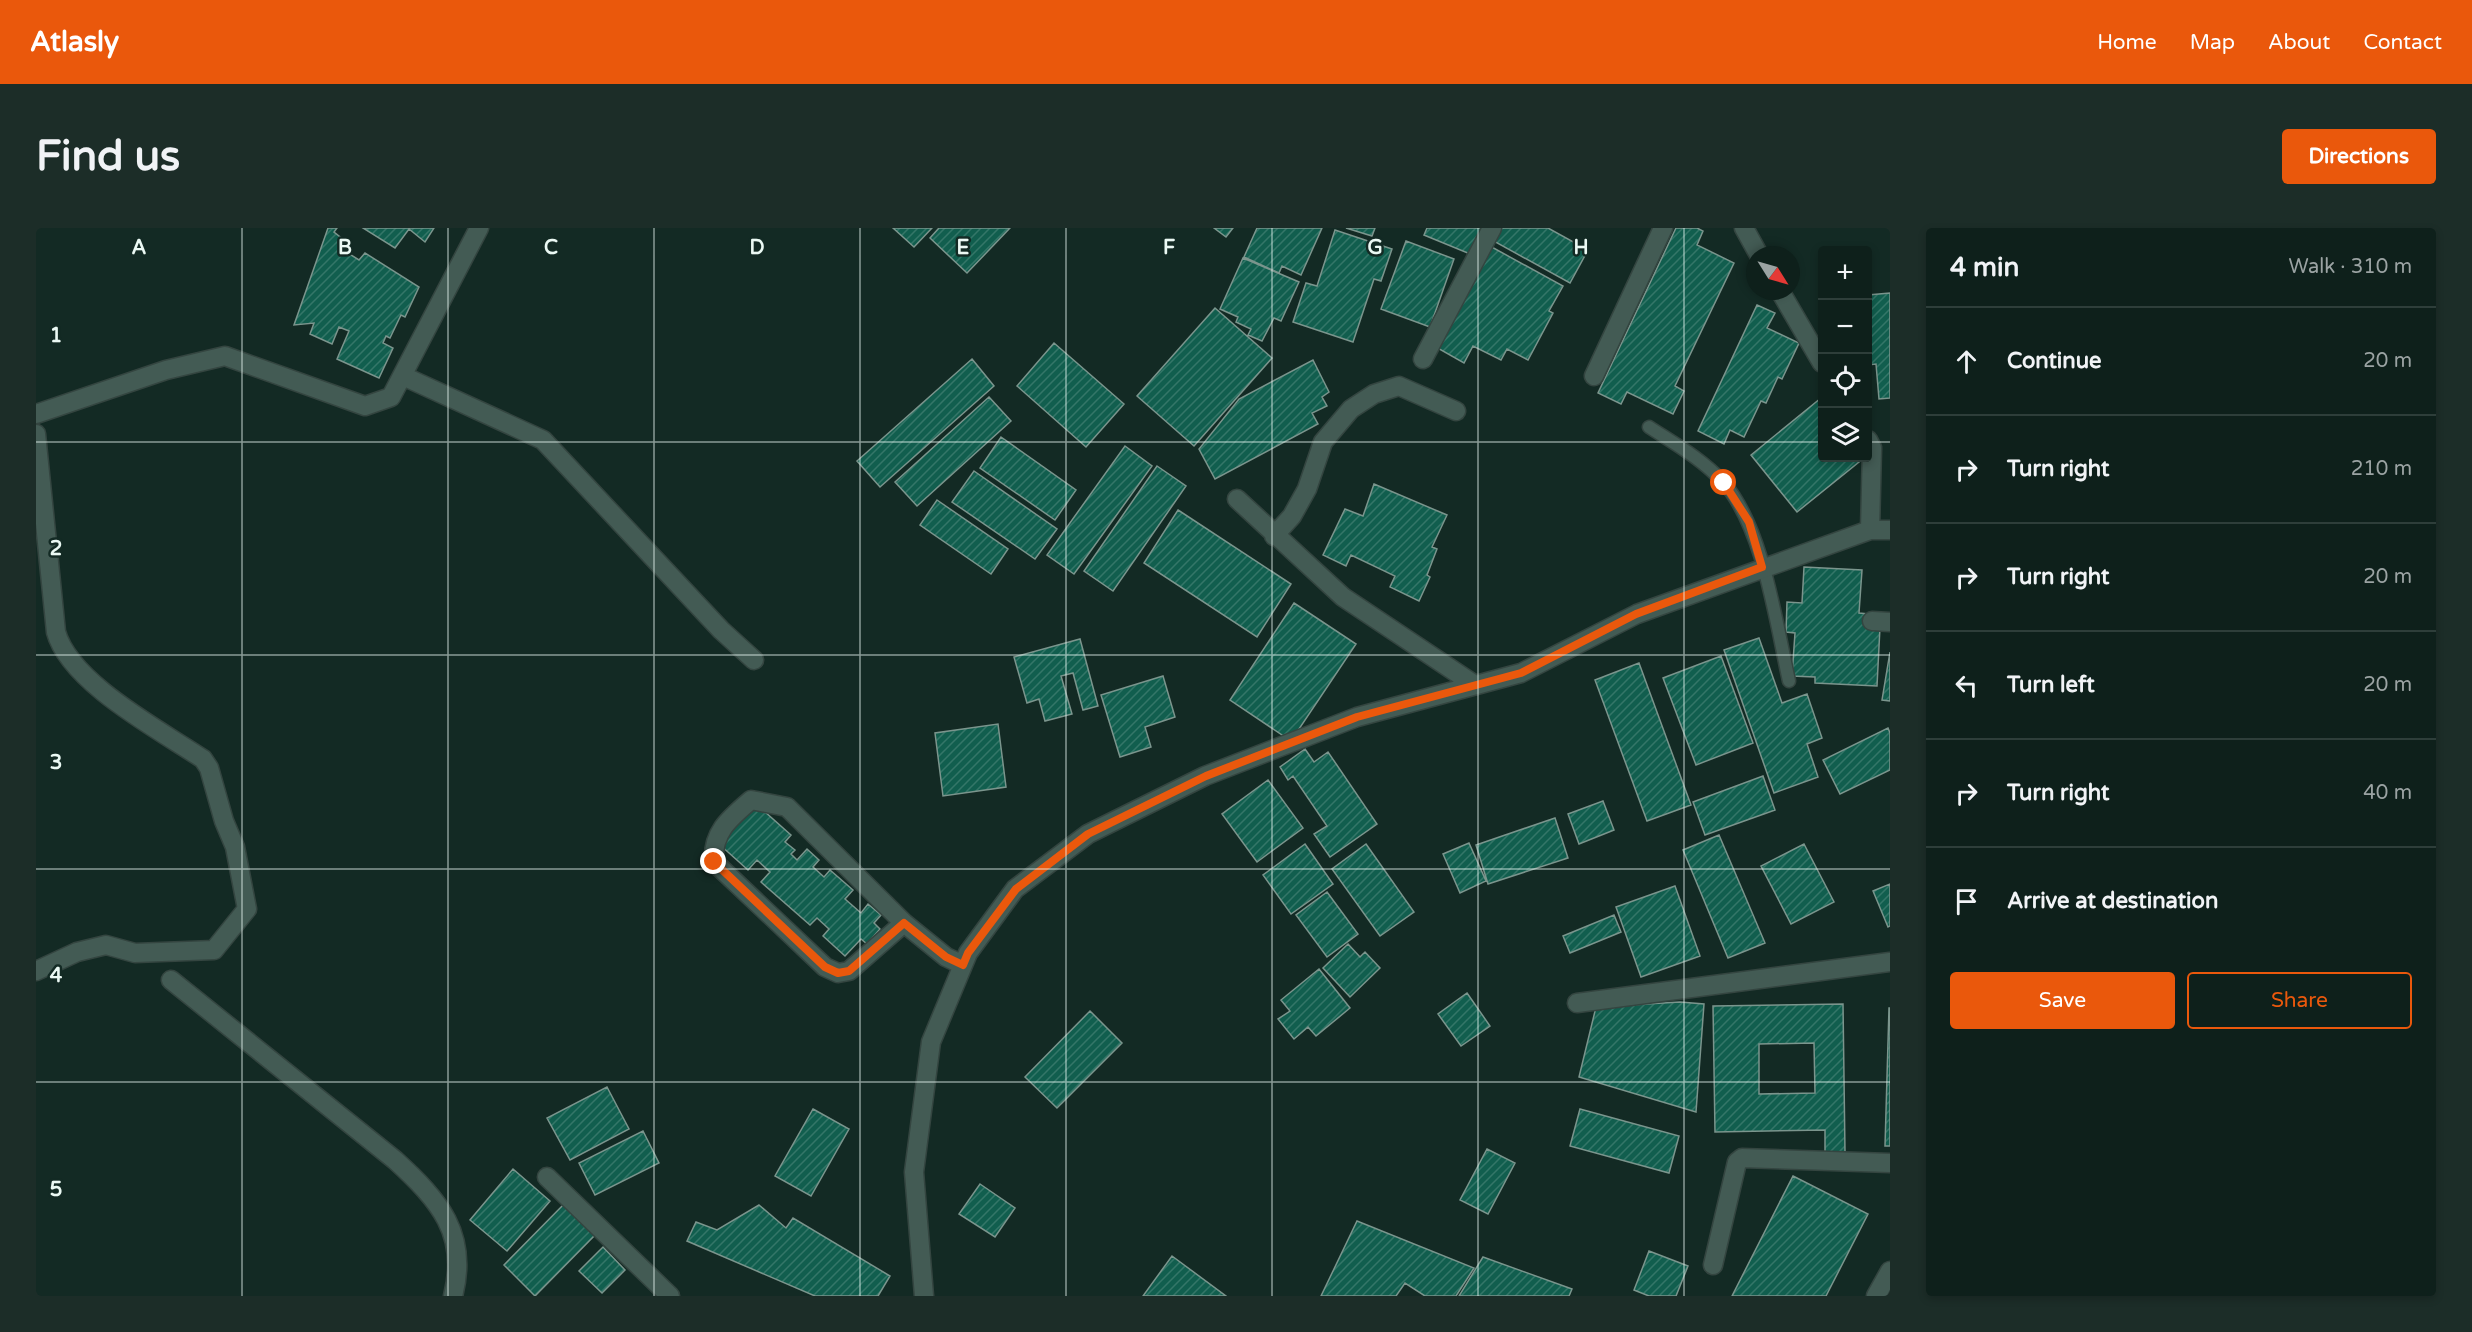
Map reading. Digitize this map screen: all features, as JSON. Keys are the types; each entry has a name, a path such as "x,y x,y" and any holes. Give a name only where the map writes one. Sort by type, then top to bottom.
{"street":[{"path":"36,414 166,370 225,357 365,406 391,397 479,228"},
{"path":"1422,359 1492,228"},
{"path":"1594,376 1663,228"},
{"path":"1744,228 1755,246"},
{"path":"1785,300 1818,356"},
{"path":"403,376 543,440 721,630 754,660"},
{"path":"1274,536 1292,516 1307,489 1323,442 1359,404 1374,393 1399,386 1456,411"},
{"path":"36,434 56,632 60,648 72,664 101,690 203,759 209,768 224,821 235,848 247,909 214,950 135,953 106,945 77,952 36,971"},
{"path":"1870,530 1872,462"},
{"path":"1237,499 1274,536 1343,597 1475,685"},
{"path":"924,1296 914,1172 931,1042 968,953 1016,889 1088,834 1206,776 1336,726 1521,673 1636,614 1870,530 1890,530"},
{"path":"904,923 849,971 838,973 825,967 714,862 713,845 724,823 751,800 787,807 904,923 946,957 963,965"},
{"path":"1577,1003 1890,962"},
{"path":"171,980 395,1160 424,1186 446,1216 457,1239 459,1274 453,1296"},
{"path":"1713,1265 1737,1162 1742,1158 1890,1163"},
{"path":"548,1177 670,1296"},
{"path":"1876,1296 1890,1271"}],"lane":[{"path":"1649,427 1696,457 1724,483 1749,522 1789,681"}],"building":[{"path":"328,228 337,228 334,232 344,240 340,248 359,260 365,253 419,287 405,317 401,315 390,338 386,336 383,343 393,348 379,378 337,359 349,331 339,327 332,344 310,334 314,323 294,325"},
{"path":"363,228 434,228 425,242 409,229 395,248"},
{"path":"893,228 932,228 914,247"},
{"path":"939,228 1010,228 967,273 930,238"},
{"path":"1214,228 1233,228 1226,237"},
{"path":"1257,228 1322,228 1301,275 1282,266 1279,273 1244,257"},
{"path":"1346,228 1375,228 1372,236"},
{"path":"1427,228 1487,228 1475,256 1424,235"},
{"path":"1496,228 1548,228 1588,250 1570,283 1490,239"},
{"path":"1676,228 1697,228 1703,231 1697,245 1734,263 1675,386 1684,391 1673,414 1627,392 1621,404 1598,393"},
{"path":"1335,230 1392,249 1381,281 1374,279 1353,342 1293,322 1306,283 1317,286"},
{"path":"1406,241 1454,259 1430,327 1381,309"},
{"path":"1488,245 1563,286 1549,311 1553,313 1528,360 1507,349 1501,360 1473,346 1464,363 1434,346"},
{"path":"1243,258 1299,282 1281,321 1274,318 1262,341 1248,335 1251,329 1236,322 1238,317 1220,309"},
{"path":"1890,293 1890,398 1879,399 1876,364 1872,364 1872,295"},
{"path":"1757,305 1775,313 1767,328 1799,343 1782,379 1778,377 1766,403 1761,401 1744,437 1730,430 1724,444 1698,431"},
{"path":"1215,308 1272,358 1194,446 1137,396"},
{"path":"1054,343 1124,404 1086,447 1017,386"},
{"path":"972,359 994,386 880,487 857,461"},
{"path":"1313,360 1329,392 1322,397 1327,406 1312,413 1318,424 1215,479 1199,449 1239,399"},
{"path":"989,397 1011,421 917,506 895,482"},
{"path":"1818,400 1818,462 1859,462 1797,512 1751,455"},
{"path":"1001,437 1076,490 1055,520 980,468"},
{"path":"1125,446 1152,466 1074,574 1047,555"},
{"path":"1157,466 1186,486 1113,591 1084,571"},
{"path":"974,471 1057,529 1035,559 952,502"},
{"path":"1374,484 1447,515 1432,547 1437,549 1427,575 1430,577 1419,601 1390,587 1395,576 1351,555 1346,566 1323,555 1345,509 1363,516"},
{"path":"937,500 1008,549 991,574 920,525"},
{"path":"1178,510 1291,584 1257,637 1144,563"},
{"path":"1804,567 1862,570 1859,613 1869,614 1880,627 1877,686 1815,683 1815,677 1792,676 1795,633 1786,632 1787,602 1802,603"},
{"path":"1294,603 1356,644 1291,741 1230,700"},
{"path":"1759,638 1782,703 1807,694 1822,738 1807,744 1818,777 1774,793 1724,650"},
{"path":"1080,639 1098,706 1083,710 1073,673 1061,676 1072,714 1045,721 1039,699 1027,703 1014,657"},
{"path":"1890,652 1890,701 1882,700"},
{"path":"1721,656 1753,743 1696,765 1663,678"},
{"path":"1639,663 1691,805 1647,821 1595,680"},
{"path":"1163,676 1175,717 1145,727 1151,747 1120,757 1101,695"},
{"path":"998,724 1006,787 943,796 935,733"},
{"path":"1888,728 1890,770 1840,794 1823,760"},
{"path":"1305,749 1314,762 1328,752 1377,824 1330,857 1314,834 1327,826 1293,776 1288,780 1280,767"},
{"path":"1763,776 1775,810 1705,835 1693,802"},
{"path":"1268,780 1303,828 1257,862 1222,814"},
{"path":"1603,801 1614,830 1579,844 1568,814"},
{"path":"756,804 791,835 785,842 795,850 791,854 797,860 807,849 819,860 813,867 824,877 830,870 853,890 845,899 861,913 868,904 881,915 874,923 880,929 867,944 861,939 845,956 823,936 829,929 817,918 810,925 761,882 770,872 757,860 748,870 719,844"},
{"path":"1555,818 1568,858 1488,884 1476,845"},
{"path":"1719,835 1765,943 1728,958 1683,850"},
{"path":"1469,843 1486,881 1460,893 1443,854"},
{"path":"1305,844 1333,884 1291,914 1263,875"},
{"path":"1366,844 1414,912 1380,936 1332,869"},
{"path":"1804,844 1834,902 1791,924 1761,866"},
{"path":"1890,884 1890,926 1888,927 1873,891"},
{"path":"1675,886 1700,956 1641,977 1616,907"},
{"path":"1327,892 1358,934 1327,957 1296,915"},
{"path":"1614,915 1621,932 1570,953 1563,936"},
{"path":"1348,944 1360,957 1365,952 1380,968 1350,997 1323,968"},
{"path":"1319,969 1350,1008 1316,1036 1308,1027 1294,1039 1278,1019 1290,1011 1281,1000"},
{"path":"1467,993 1490,1026 1461,1046 1438,1014"},
{"path":"1680,1002 1704,1004 1696,1112 1579,1077 1596,1007"},
{"path":"1843,1004 1845,1152 1825,1152 1825,1130 1715,1132 1713,1006","holes":["1814,1043 1815,1093 1759,1094 1759,1044"]},
{"path":"1889,1008 1890,1146 1885,1146"},
{"path":"1090,1011 1122,1043 1057,1108 1025,1077"},
{"path":"607,1087 629,1129 570,1160 547,1118"},
{"path":"813,1109 849,1129 811,1196 775,1176"},
{"path":"1580,1109 1679,1136 1669,1173 1570,1146"},
{"path":"643,1131 659,1163 595,1195 579,1163"},
{"path":"1487,1149 1515,1163 1488,1214 1460,1200"},
{"path":"513,1169 550,1201 507,1251 470,1220"},
{"path":"1793,1176 1868,1214 1826,1296 1732,1296"},
{"path":"980,1184 1015,1208 995,1237 959,1214"},
{"path":"568,1200 599,1231 535,1296 504,1265"},
{"path":"759,1205 786,1228 793,1218 890,1276 878,1296 815,1296 687,1241 696,1222 717,1230"},
{"path":"1357,1221 1474,1268 1456,1296 1425,1296 1405,1283 1396,1296 1321,1296"},
{"path":"603,1247 625,1270 602,1293 579,1271"},
{"path":"1649,1251 1688,1266 1676,1296 1649,1296 1634,1290"},
{"path":"1172,1256 1226,1296 1143,1296"},
{"path":"1483,1257 1572,1289 1569,1296 1459,1296"}],"route":[{"path":"714,862 825,967 838,973 849,971 904,923 946,957 963,965 968,953 1016,889 1088,834 1206,776 1357,717 1521,673 1636,614 1762,567 1749,522 1724,483"}]}
